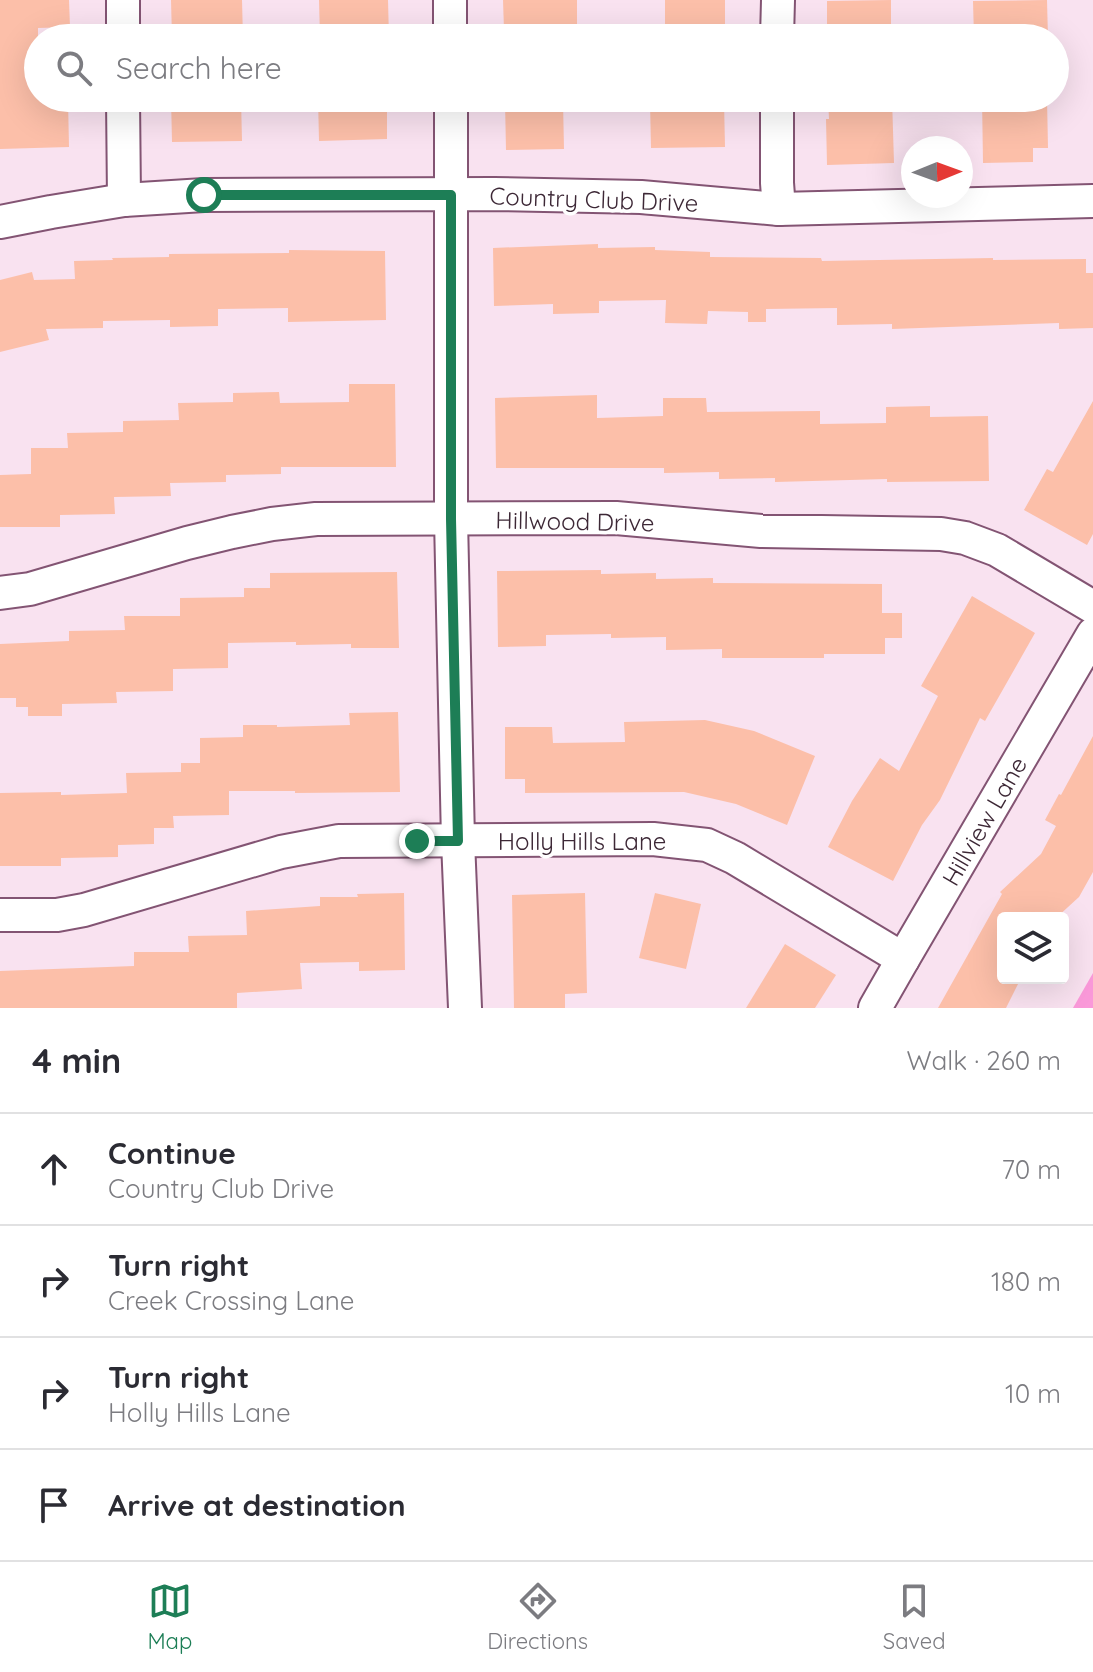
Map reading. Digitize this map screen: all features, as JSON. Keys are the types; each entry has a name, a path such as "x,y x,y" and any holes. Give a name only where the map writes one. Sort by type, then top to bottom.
{"street":[{"path":"123,0 123,24"},
{"path":"450,0 450,24"},
{"path":"777,24 778,0"},
{"path":"123,112 124,200"},
{"path":"451,112 451,519 465,1008"},
{"path":"777,112 779,209"},
{"name":"Country Club Drive","path":"0,222 124,200 204,195 641,197 779,209 1093,201"},
{"name":"Hillwood Drive","path":"0,593 30,589 187,543 272,524 316,519 616,518 761,531 941,534 965,538 997,550 1093,607"},
{"name":"Hillview Lane","path":"875,1008 1093,634"},
{"name":"Holly Hills Lane","path":"0,915 57,915 84,910 281,852 339,841 653,839 707,845 735,858 903,959"}],"shaded area":[{"path":"1093,973 1093,1008 1073,1008"}],"building":[{"path":"0,0 69,0 70,24 24,24 24,112 68,112 69,147 0,149"},
{"path":"171,0 242,0 243,24 172,24"},
{"path":"319,0 388,0 389,24 320,24"},
{"path":"503,0 577,0 577,24 504,24"},
{"path":"665,0 725,0 725,24 665,24"},
{"path":"891,0 891,24 827,24 827,1"},
{"path":"1047,0 1048,24 974,24 973,1"},
{"path":"171,112 241,112 242,141 172,142"},
{"path":"318,112 387,112 387,139 319,141"},
{"path":"505,112 563,112 564,149 506,150"},
{"path":"650,112 724,112 725,147 651,148"},
{"path":"829,112 892,112 894,163 827,165 826,119 829,119"},
{"path":"982,112 1047,112 1048,148 1033,148 1033,162 983,163"},
{"path":"598,244 598,248 655,247 655,250 710,252 710,257 821,258 822,261 1086,259 1086,273 1093,273 1093,328 1059,329 1059,323 892,329 892,324 837,325 837,308 766,309 766,322 748,322 748,312 708,311 707,324 665,323 666,300 599,301 599,313 553,314 553,304 494,306 493,248"},
{"path":"289,250 385,251 386,320 288,322 288,308 218,309 218,326 170,327 170,320 103,321 103,328 46,329 49,340 0,352 0,280 32,272 34,280 75,279 74,261 169,257 169,254 289,253"},
{"path":"349,384 395,384 396,467 281,467 281,474 226,475 226,482 170,483 171,496 114,497 115,514 60,515 60,527 0,527 0,475 31,474 31,448 68,448 67,433 123,432 123,421 179,420 178,403 233,402 233,393 279,392 280,403 349,402"},
{"path":"597,395 597,418 663,416 663,398 706,398 707,412 820,411 820,424 886,423 886,407 930,406 930,417 988,416 989,481 887,482 887,479 775,482 775,478 719,479 719,472 664,473 664,468 496,468 495,398"},
{"path":"1093,401 1093,534 1087,545 1024,510 1047,469 1053,472"},
{"path":"601,570 601,574 656,573 656,579 713,578 713,583 882,584 882,613 902,613 902,638 885,638 885,654 824,654 824,658 722,658 722,649 666,650 666,637 611,638 611,634 546,635 546,646 498,647 497,571"},
{"path":"397,572 399,648 351,648 351,644 296,645 296,642 228,643 228,668 173,669 173,691 116,692 117,703 62,704 62,716 28,716 28,707 16,707 16,698 0,698 0,644 69,641 69,631 125,630 124,616 180,616 180,598 244,597 244,588 270,588 270,573"},
{"path":"972,596 1035,633 985,721 980,718 940,800 922,825 893,881 828,847 852,801 880,758 899,771 938,696 921,686"},
{"path":"398,712 400,792 229,791 229,815 173,816 174,828 154,828 154,844 118,845 118,857 61,858 61,866 0,866 0,793 127,793 126,773 181,772 181,763 200,763 200,738 243,737 243,725 350,725 349,713"},
{"path":"705,720 754,731 815,756 787,825 736,804 684,792 525,793 525,779 505,779 505,727 552,727 553,743 625,742 624,722"},
{"path":"1093,736 1093,872 1079,897 1063,912 997,912 997,984 1018,984 1006,1008 938,1008 1002,894 1000,892 1041,854 1056,826 1045,820"},
{"path":"404,893 405,970 359,971 359,962 300,963 302,989 237,993 237,1008 0,1008 0,971 134,966 134,952 189,952 188,936 247,935 246,911 320,906 320,897"},
{"path":"585,893 587,993 565,994 565,1008 514,1008 512,895"},
{"path":"655,893 701,904 686,969 639,958"},
{"path":"785,944 836,975 815,1008 746,1008"}],"route":[{"path":"204,195 451,195 451,519 458,841 417,841"}]}
